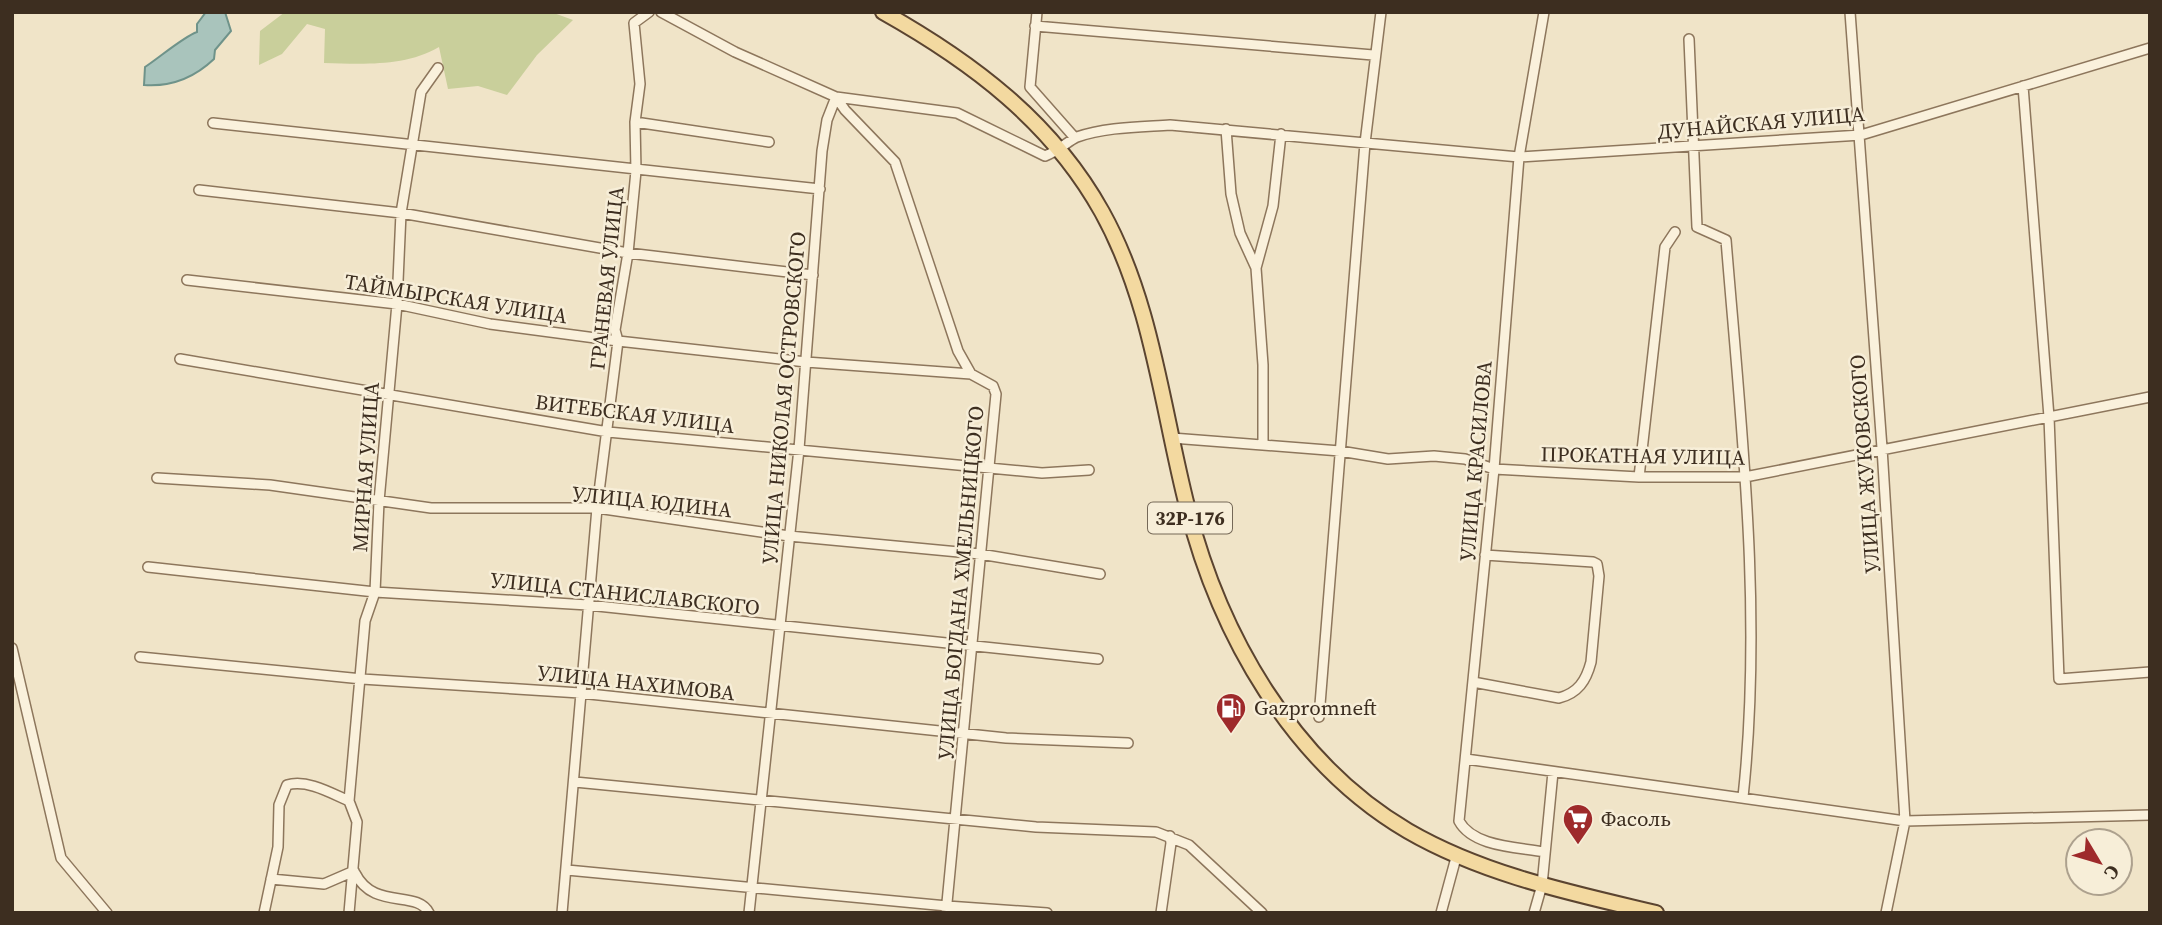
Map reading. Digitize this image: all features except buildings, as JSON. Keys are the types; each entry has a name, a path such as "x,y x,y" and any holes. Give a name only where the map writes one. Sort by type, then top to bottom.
{"main road":[{"name":"32Р-176","path":"883,12 935,41 977,72 1026,114 1062,150 1103,214 1126,265 1144,317 1187,505 1209,579 1241,648 1278,709 1307,746 1359,797 1408,831 1457,855 1542,885 1656,913"}],"street":[{"name":"ГРАНЕВАЯ УЛИЦА","path":"562,913 597,508 618,341 615,330 628,253 636,171 635,122 640,84 634,23 649,12"},
{"path":"661,12 735,52 836,97 957,113 1045,156 1062,150 1075,138 1030,87 1037,12"},
{"path":"1319,717 1365,143 1373,55 1381,12"},
{"name":"УЛИЦА КРАСИЛОВА","path":"1544,12 1519,157 1494,469 1459,821 1464,829 1492,842 1544,852"},
{"name":"УЛИЦА ЖУКОВСКОГО","path":"1850,12 1861,135 1905,821 1886,913"},
{"path":"1035,26 1373,55"},
{"path":"1689,39 1697,227 1726,240 1745,477 1750,569 1752,718 1743,797"},
{"name":"ДУНАЙСКАЯ УЛИЦА","path":"1075,138 1119,129 1170,125 1519,157 1693,148 1861,135 2150,48"},
{"name":"МИРНАЯ УЛИЦА","path":"349,913 357,822 349,801 362,679 365,621 375,592 379,501 397,304 401,213 421,92 439,68"},
{"path":"2022,86 2049,416 2059,679 2150,672"},
{"name":"УЛИЦА НИКОЛАЯ ОСТРОВСКОГО","path":"749,913 799,449 827,120 836,97"},
{"name":"УЛИЦА БОГДАНА ХМЕЛЬНИЦКОГО","path":"836,97 895,162 958,351 971,374 993,386 996,394 946,910"},
{"path":"635,122 769,142"},
{"path":"213,123 820,189"},
{"path":"1226,129 1231,194 1240,233 1256,268"},
{"path":"1263,445 1263,365 1256,268 1273,206 1281,134"},
{"path":"199,190 401,213 628,253 813,275"},
{"path":"1639,477 1665,247 1675,232"},
{"name":"ТАЙМЫРСКАЯ УЛИЦА","path":"187,280 397,304 490,324 618,341 806,362 971,374"},
{"name":"ВИТЕБСКАЯ УЛИЦА","path":"180,359 608,432 1042,473 1089,470"},
{"name":"ПРОКАТНАЯ УЛИЦА","path":"1172,438 1340,451 1388,459 1434,456 1465,459 1494,469 1639,477 1745,477 2150,397"},
{"name":"УЛИЦА ЮДИНА","path":"157,478 270,485 445,508 597,508 789,536 981,554 1100,574"},
{"path":"1473,681 1559,698 1572,694 1588,674 1591,662 1599,576 1597,564 1485,555"},
{"name":"УЛИЦА СТАНИСЛАВСКОГО","path":"148,567 375,592 588,605 1098,659"},
{"path":"12,648 61,858 107,913"},
{"name":"УЛИЦА НАХИМОВА","path":"140,657 362,679 580,693 1006,738 1128,743"},
{"path":"1466,759 1905,821 2150,815"},
{"path":"1534,913 1542,885 1553,772"},
{"path":"575,782 1036,827 1157,832 1189,845 1211,862 1262,913"},
{"path":"264,913 278,847 279,805 287,785 296,783 312,786 349,801"},
{"path":"1161,913 1170,836"},
{"path":"1441,913 1457,855"},
{"path":"567,870 946,910 1047,913"},
{"path":"271,879 324,884 354,871 368,891 421,904 429,913"}],"green space":[{"path":"285,12 551,12 573,20 537,55 507,95 478,86 448,89 439,47 398,61 368,64 324,63 325,29 307,24 282,54 259,65 260,31"}],"water":[{"path":"206,12 225,12 231,31 215,50 214,59 182,80 144,85 145,67 197,32 197,24"}],"place":[{"name":"Gazpromneft","path":"1231,735"},
{"name":"Фасоль","path":"1578,846"}]}
